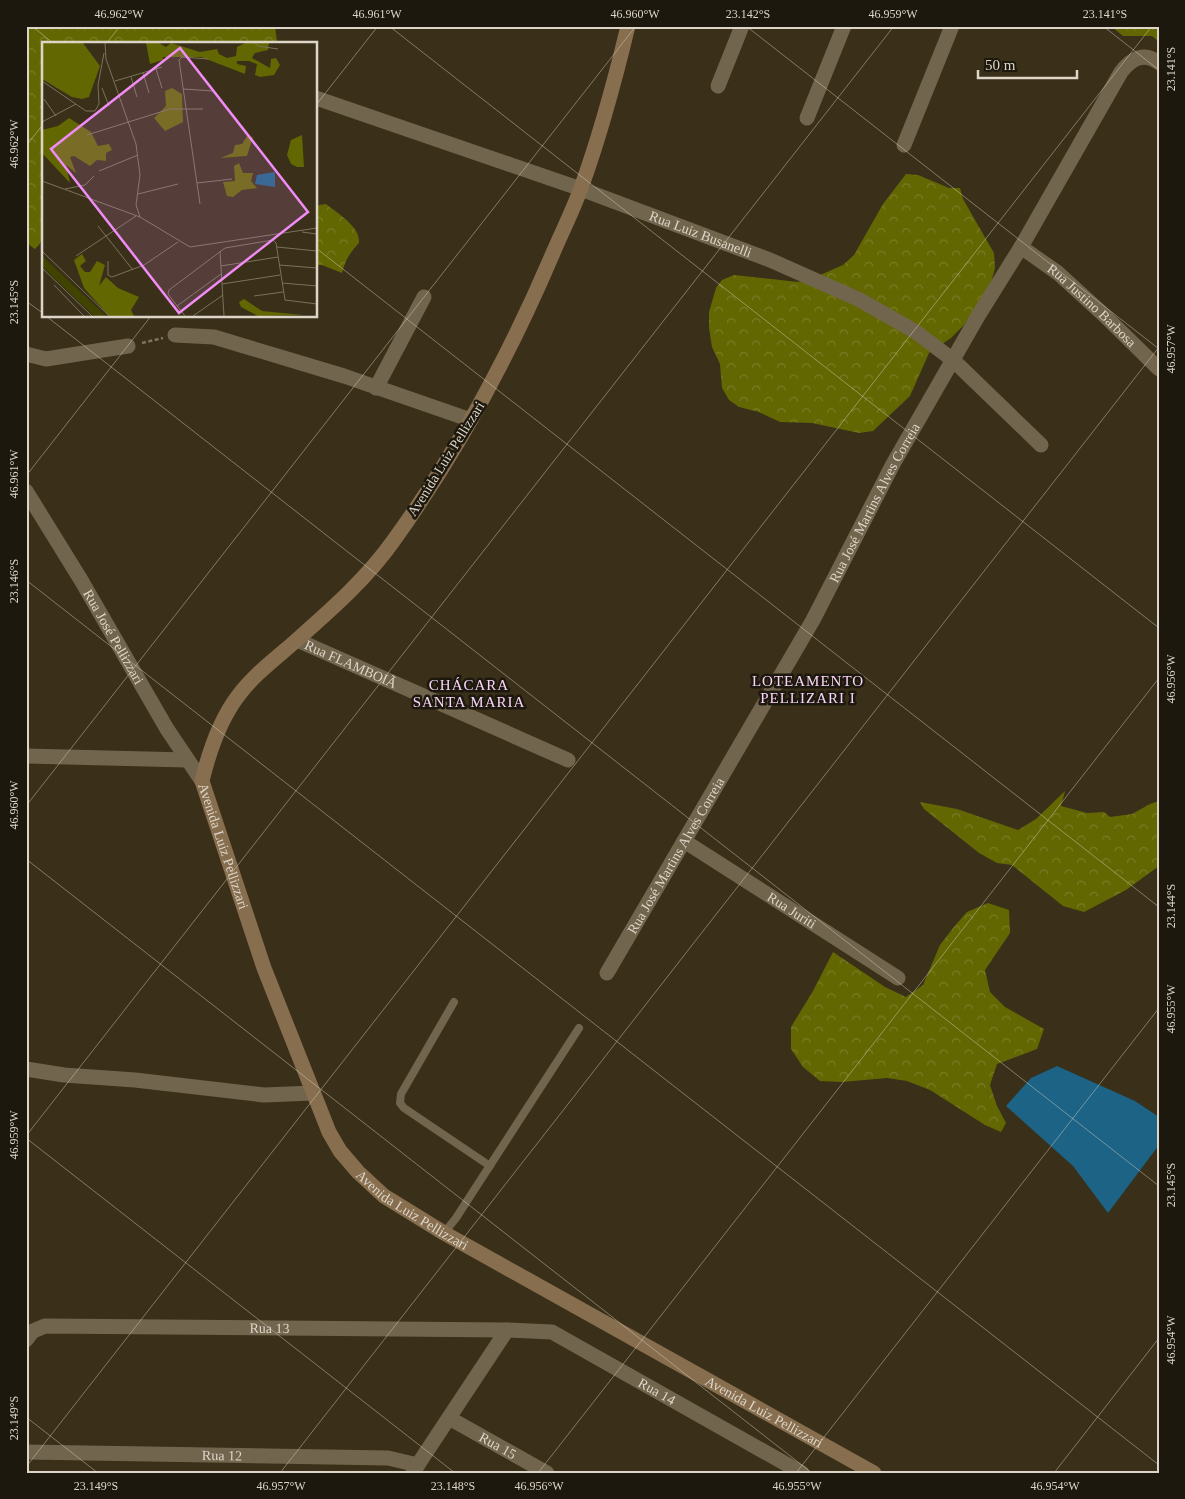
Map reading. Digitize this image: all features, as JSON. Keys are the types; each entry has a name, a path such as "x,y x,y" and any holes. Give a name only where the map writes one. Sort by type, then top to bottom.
{"main road":[{"name":"Avenida Luiz Pellizzari","path":"628,26 592,155 580,189 534,297 471,420 434,484 392,543 355,586 297,640 280,653 237,696 210,751 202,782 264,968 313,1092 329,1132 340,1151 358,1172 384,1196 444,1233 874,1473"}],"street":[{"path":"718,86 742,26"},
{"path":"807,118 844,26"},
{"path":"904,145 952,26"},
{"name":"Rua José Martins Alves Correia","path":"607,973 813,620 893,464 1127,64 1135,58 1145,56 1159,63"},
{"name":"Rua Luiz Busanelli","path":"318,99 580,189 770,260 860,300 916,332 953,360 1041,445"},
{"name":"Rua Justino Barbosa","path":"1021,247 1065,279 1159,369"},
{"path":"376,388 424,297"},
{"path":"175,335 214,337 471,420"},
{"path":"26,354 46,359 128,346"},
{"name":"Rua José Pellizzari","path":"26,491 82,580 141,685 202,782"},
{"name":"Rua FLAMBOIÃ","path":"297,640 568,760"},
{"path":"26,756 187,760"},
{"name":"Rua Juriti","path":"684,841 898,978"},
{"path":"26,1069 64,1075 135,1080 264,1095 313,1092"},
{"name":"Rua 13","path":"30,1335 45,1326 507,1330"},
{"path":"415,1469 507,1330"},
{"name":"Rua 14","path":"507,1330 552,1332 802,1473"},
{"name":"Rua 15","path":"449,1418 546,1473"},
{"name":"Rua 12","path":"26,1452 388,1458 415,1469"}],"lane":[{"path":"454,1002 401,1094 400,1103 404,1108 490,1166"},
{"path":"444,1233 456,1218 579,1028"}],"path":[{"path":"128,346 175,335"}],"green space":[{"path":"26,26 275,26 277,42 42,42 42,238 35,249 28,244 26,217"},
{"path":"1111,26 1159,26 1159,42 1152,36 1123,36"},
{"path":"906,174 918,175 949,188 960,188 963,199 994,253 995,268 991,283 964,325 951,338 929,353 910,396 873,431 859,433 812,423 780,422 759,412 739,407 729,400 722,388 720,364 712,347 709,328 709,312 716,288 722,280 734,275 798,282 811,279 843,265 854,255 883,204"},
{"path":"326,204 352,226 359,237 359,243 348,257 342,273 318,265 319,205"},
{"path":"1065,791 1061,806 1087,813 1104,812 1110,817 1132,814 1159,801 1159,866 1126,890 1084,912 1063,906 1012,865 997,863 979,853 924,809 920,802 957,809 1018,830 1036,819"},
{"path":"988,903 1009,910 1010,933 985,970 990,992 1005,1007 1044,1029 1037,1049 997,1064 990,1085 997,1106 1006,1123 1001,1132 985,1125 930,1090 907,1081 887,1078 842,1082 820,1081 803,1067 791,1049 791,1027 813,991 833,952 885,987 906,997 923,985 940,945 953,928 967,912"}],"water":[{"path":"1057,1066 1135,1101 1159,1117 1159,1145 1108,1213 1073,1166 1006,1106 1031,1078"}],"district":[{"name":"LOTEAMENTO PELLIZARI I","path":"808,690"},
{"name":"CHÁCARA SANTA MARIA","path":"469,694"}]}
